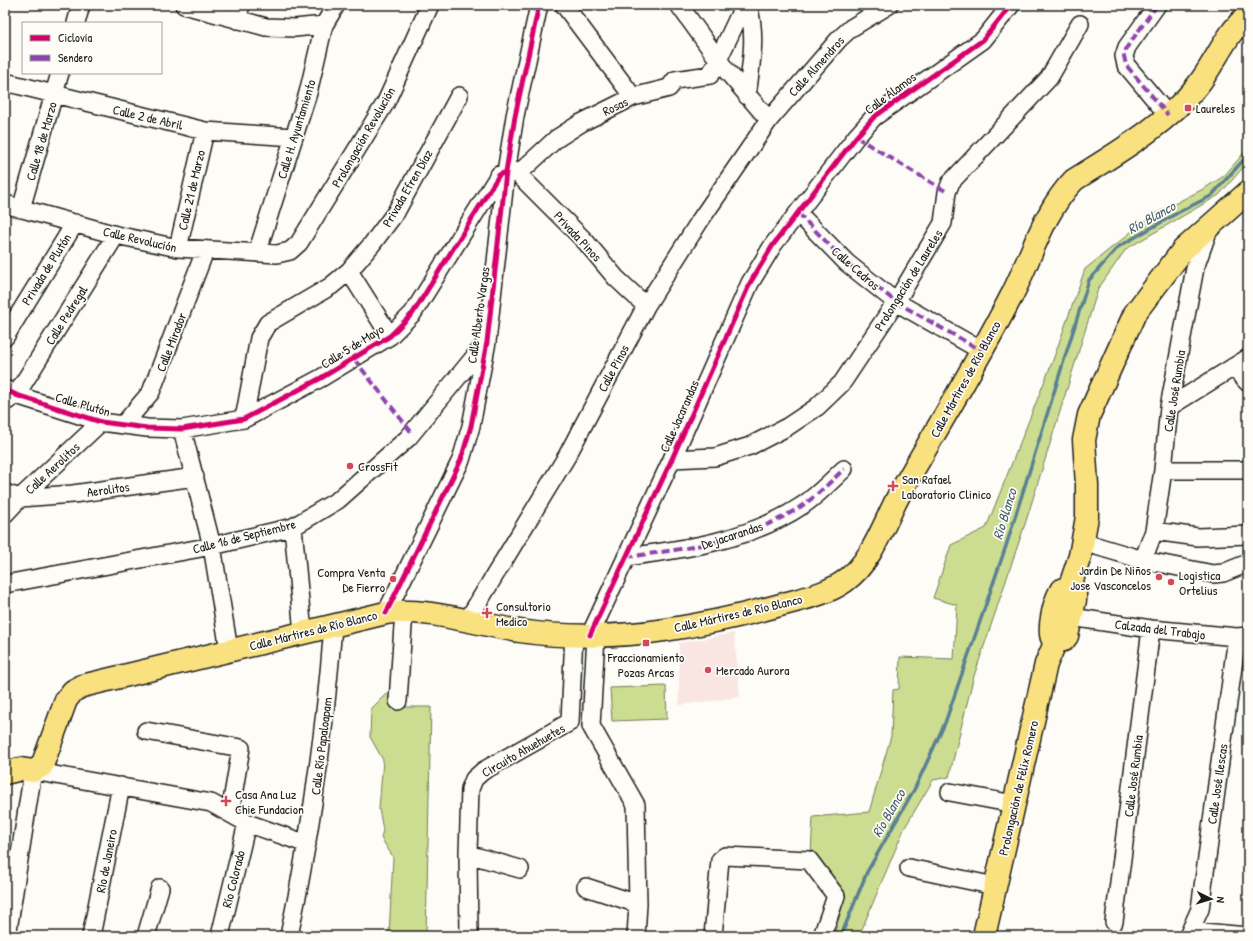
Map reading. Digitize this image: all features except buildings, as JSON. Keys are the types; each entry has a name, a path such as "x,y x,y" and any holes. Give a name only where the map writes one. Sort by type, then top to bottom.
{"main road":[{"name":"Calle Mártires de Río Blanco","path":"16,768 39,768 43,764 66,700 78,688 229,650 395,612 467,621 527,632 587,634 663,630 750,614 822,594 845,581 859,568 898,496 982,352 1014,291 1051,208 1074,180 1168,115 1197,86 1231,33 1248,15"},
{"path":"1069,589 1083,542 1088,500 1084,440 1089,415 1135,313 1183,250 1248,192"},
{"path":"1063,589 1069,589 1073,592 1075,597 1071,617 1066,638 1062,641 1056,641 1052,638 1050,633 1058,594 1063,589"},
{"name":"Prolongación de Félix Romero","path":"984,936 1046,664 1056,641"}],"street":[{"path":"76,22 81,5"},
{"path":"184,5 239,13 266,27 295,28 324,25"},
{"name":"Calle H. Ayuntamiento","path":"257,253 308,93 324,25 336,5"},
{"name":"Prolongación Revolución","path":"277,254 290,251 299,243 386,102 430,5"},
{"name":"Calle Alberto Vargas","path":"395,612 461,460 472,426 487,342 512,173 515,116 539,5"},
{"path":"564,5 633,98"},
{"path":"679,5 718,60 747,96 769,120"},
{"name":"Rosas","path":"512,173 556,139 581,123 633,98 669,88 675,80 707,76 712,72 744,5"},
{"path":"747,96 754,35 753,21 748,5"},
{"name":"Calle Almendros","path":"769,120 838,39 851,28 889,5"},
{"name":"Calle Álamos","path":"798,213 856,137 874,117 983,40 1011,5"},
{"path":"1157,5 1127,47 1124,56 1126,65 1168,115"},
{"name":"Prolongación de Laureles","path":"672,459 714,457 750,446 787,427 817,407 842,383 896,302 943,223 947,192 951,182 1049,78 1080,24"},
{"name":"Calle 18 de Marzo","path":"21,209 60,74"},
{"name":"Calle 2 de Abril","path":"5,82 205,131 294,138"},
{"name":"Privada Efren Díaz","path":"244,419 259,338 268,323 331,286 349,271 372,244 396,212 459,96"},
{"name":"Calle Pinos","path":"467,621 567,456 646,306 701,219 769,120"},
{"name":"Calle 21 de Marzo","path":"178,248 205,131"},
{"name":"Privada Pinos","path":"512,173 585,241 616,278 646,306"},
{"name":"Calle 5 de Mayo","path":"182,429 244,419 321,378 390,336 413,314 499,175 512,173"},
{"name":"Calle Revolución","path":"5,204 116,234 178,248 205,251 277,254"},
{"path":"1215,220 1248,206"},
{"name":"Calle Cedros","path":"798,213 847,263 896,302 982,352"},
{"name":"Calle Jacarandas","path":"587,634 626,557 672,459 750,283 773,245 798,213"},
{"name":"Calle José Rumbia","path":"1143,560 1154,531 1163,470 1169,407 1195,268 1215,220"},
{"name":"Privada de Plutón","path":"5,337 75,223"},
{"name":"Calle Pedregal","path":"9,395 116,234"},
{"name":"Calle Mirador","path":"123,425 151,392 205,251"},
{"path":"349,271 390,336"},
{"name":"Calle 16 de Septiembre","path":"5,584 212,546 292,527 338,500 408,438 487,342"},
{"path":"1169,407 1248,358"},
{"path":"1233,367 1248,383"},
{"name":"Calle Plutón","path":"9,395 101,422 147,428 182,429"},
{"name":"Calle Aerolitos","path":"5,514 13,495 101,422"},
{"path":"182,429 212,546 229,650"},
{"name":"De jacarandas","path":"626,557 685,549 756,530 803,505 844,469"},
{"path":"1163,470 1248,470"},
{"name":"Aerolitos","path":"13,495 73,494 195,477"},
{"path":"292,527 303,633"},
{"path":"1154,531 1198,537 1248,534"},
{"path":"1083,542 1143,560 1213,574 1223,573 1248,563"},
{"path":"395,612 398,701"},
{"name":"Calzada del Trabajo","path":"1071,617 1151,629 1243,637"},
{"name":"Calle Río Papaloapam","path":"290,936 315,797 328,689 333,626"},
{"name":"Calle José Rumbia","path":"1114,922 1151,629"},
{"path":"587,634 591,726 636,805 638,904 636,936"},
{"name":"Circuito Ahuehuetes","path":"469,936 468,854 470,789 474,779 483,771 570,722 587,634"},
{"name":"Calle José Ilescas","path":"1190,933 1200,908 1243,637"},
{"path":"146,731 241,748 230,813"},
{"path":"7,936 16,768 212,803 247,823 307,844"},
{"name":"Río de Janeiro","path":"91,936 121,786"},
{"path":"950,792 1014,804"},
{"name":"Río Colorado","path":"220,936 247,823"},
{"path":"468,854 520,868"},
{"path":"713,936 720,860 725,856 808,860 836,896 822,936"},
{"path":"910,868 995,886"},
{"path":"586,887 638,904"},
{"path":"146,936 160,888"},
{"path":"1190,933 1247,936"}],"shaded area":[{"name":"Mercado Aurora","path":"734,633 740,697 679,705 679,643"}],"green space":[{"path":"1248,148 1248,162 1219,195 1126,249 1098,289 1026,521 973,679 949,777 933,780 904,829 859,936 834,936 843,903 811,853 813,817 869,812 891,736 893,690 899,689 900,657 954,659 957,605 933,598 951,545 986,528 1053,360 1085,269 1151,216 1205,188 1224,176"},
{"path":"666,686 667,719 612,721 610,688"},
{"path":"390,690 389,704 405,707 431,707 426,936 389,935 393,857 381,838 383,830 379,809 383,760 370,737 371,709"}],"waterway":[{"name":"Río Blanco","path":"841,936 867,872 915,788 945,723 1006,546 1089,280 1118,247 1179,212 1211,196 1248,155"}],"marked path":[{"path":"523,5 537,12"},
{"path":"1157,5 1127,47 1124,56 1126,65 1168,115"},
{"path":"856,137 947,192"},
{"path":"798,213 847,263 896,302 982,351"},
{"path":"354,359 412,433"},
{"path":"626,557 718,541 762,527 783,517 809,501 844,469"}],"cycle path":[{"path":"386,613 461,460 471,426 487,342 506,172 515,116 539,5"},
{"path":"590,635 672,459 750,283 773,245 856,137 874,117 983,40 1011,5"},
{"path":"5,389 16,395 101,422 147,428 182,429 244,419 321,378 390,336 413,313 499,175 506,172"}],"place":[{"name":"Laureles","path":"1188,108"},
{"name":"CrossFit","path":"350,466"},
{"name":"San Rafael Laboratorio Clinico","path":"893,486"},
{"name":"Jardin De Niños Jose Vasconcelos","path":"1159,577"},
{"name":"Compra Venta De Fierro","path":"393,579"},
{"name":"Logistica Ortelius","path":"1171,582"},
{"name":"Consultorio Medico","path":"487,613"},
{"name":"Fraccionamiento Pozas Arcas","path":"646,643"},
{"name":"Mercado Aurora","path":"708,670"},
{"name":"Casa Ana Luz Chie Fundacion","path":"226,801"}]}
